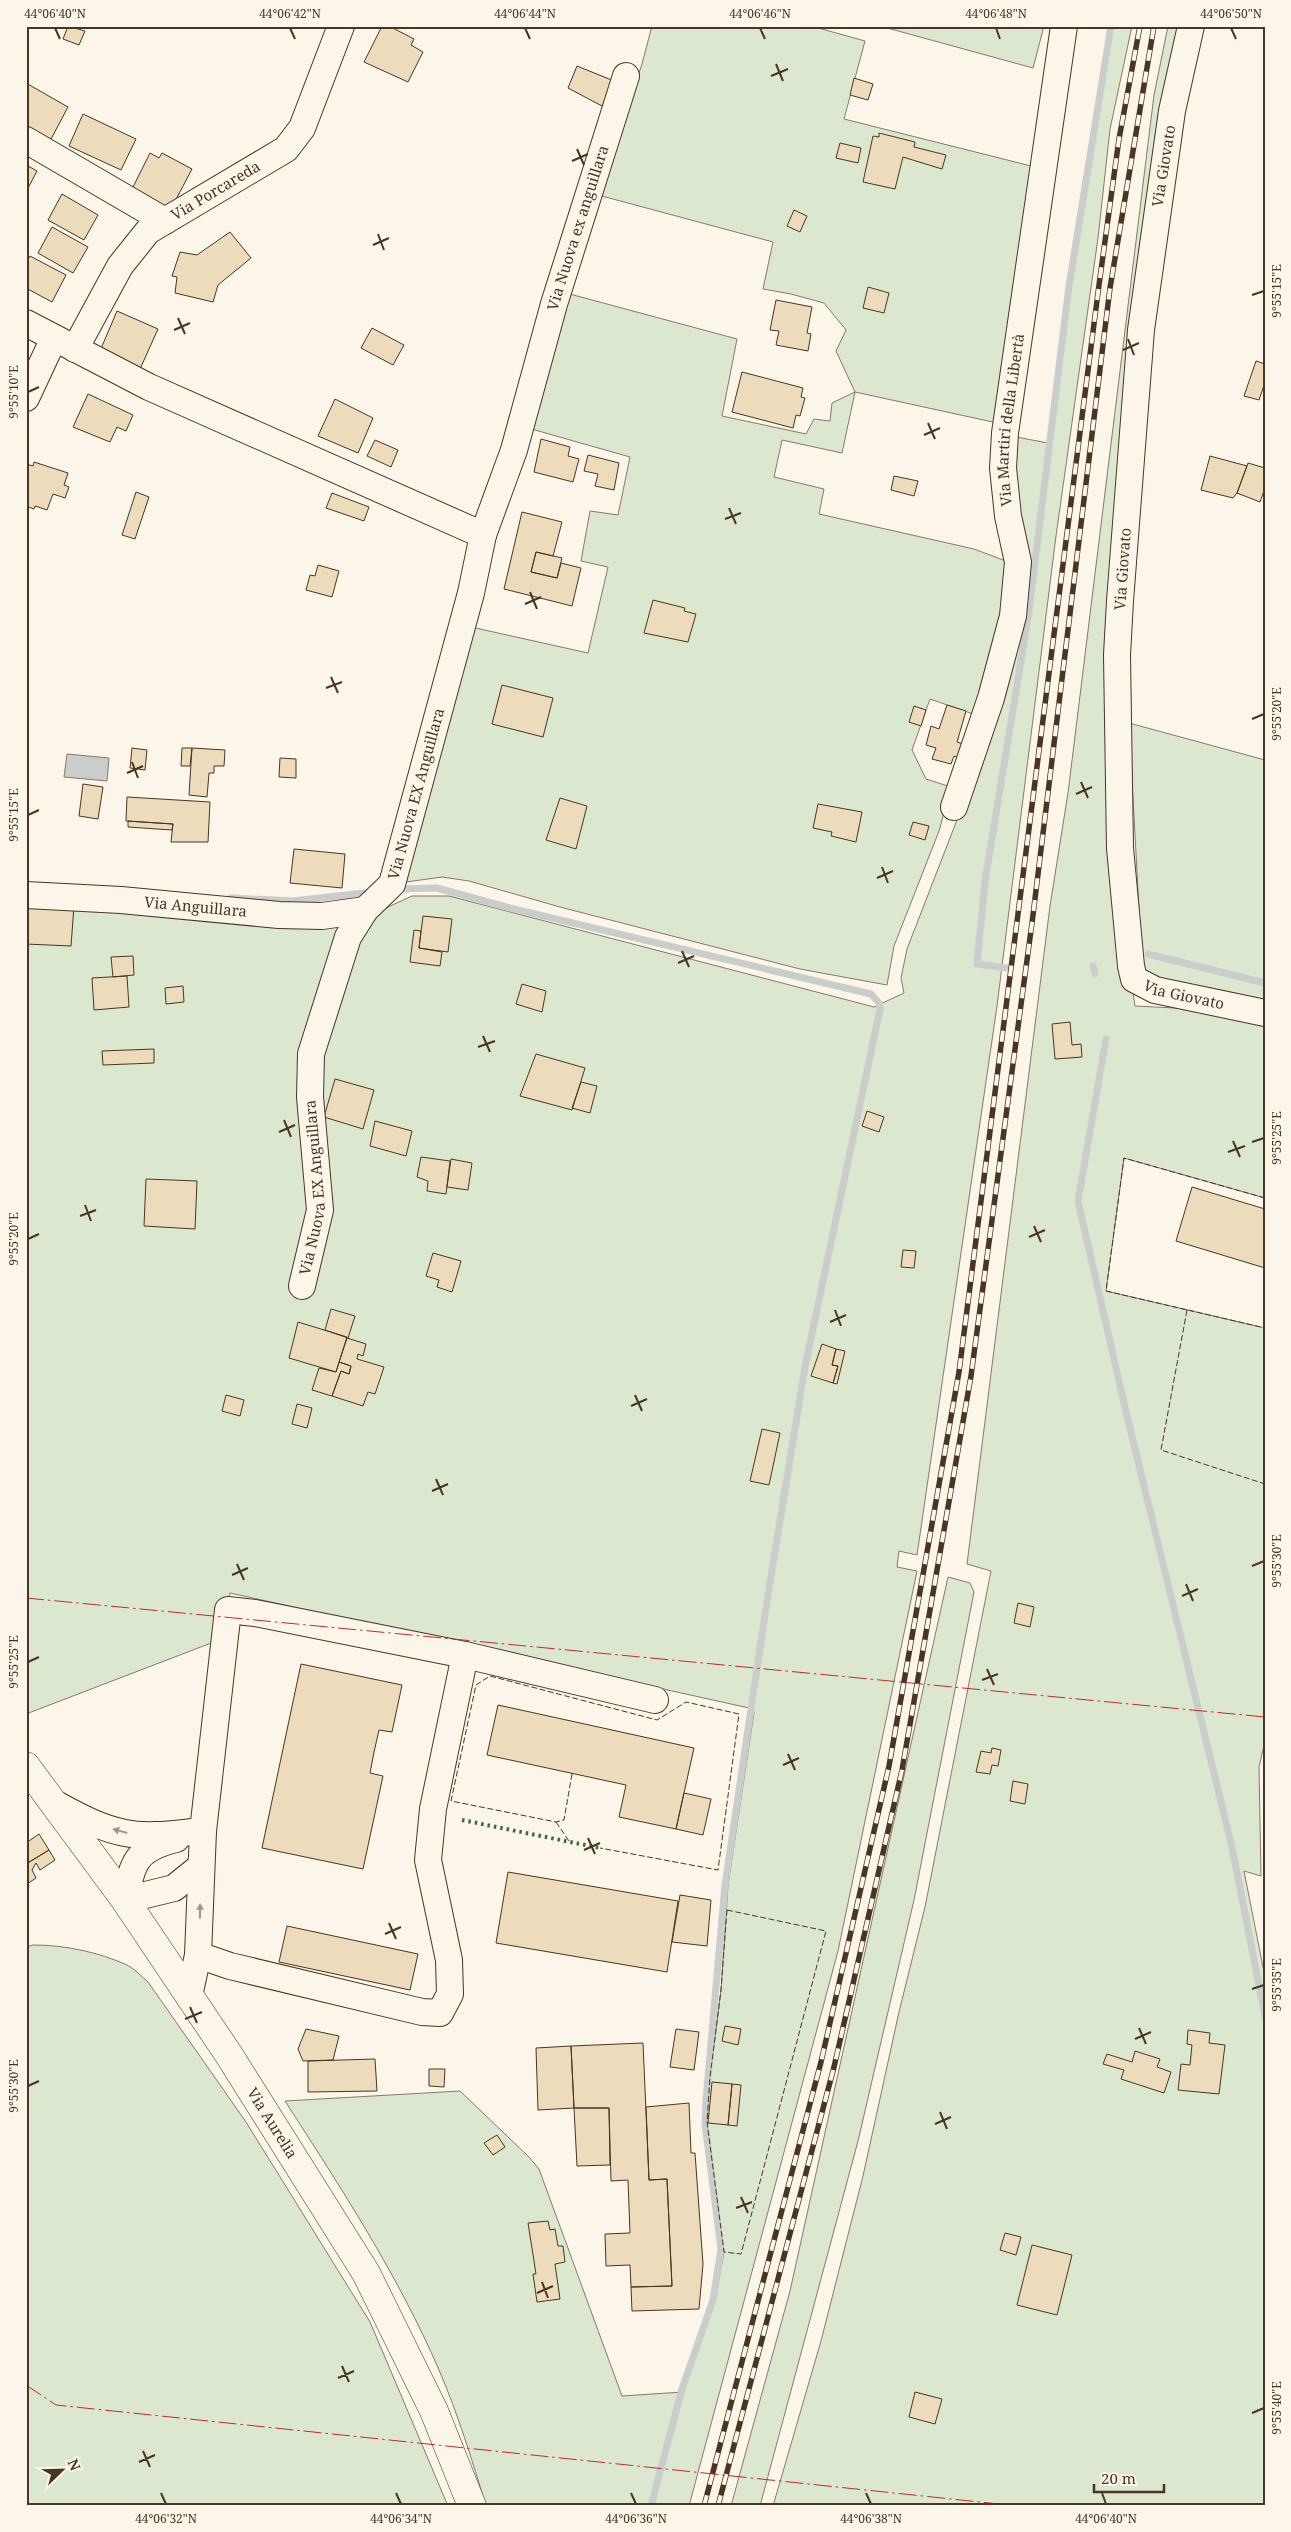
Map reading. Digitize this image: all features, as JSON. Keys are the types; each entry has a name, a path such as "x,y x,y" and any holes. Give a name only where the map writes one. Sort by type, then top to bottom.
{"main road":[{"name":"Via Aurelia","path":"26,1766 125,1900 298,2162 366,2273 434,2411 472,2506"}],"street":[{"name":"Via Porcareda","path":"26,398 120,266 148,231 286,149 302,128 341,26"},
{"name":"Via Martiri della Libertà","path":"954,807 991,698 1013,616 1018,562 1007,506 1003,468 1005,433 1064,26"},
{"name":"Via Giovato","path":"1191,26 1172,111 1141,330 1117,655 1120,848 1131,966 1134,979 1155,990 1265,1013"},
{"name":"Via Nuova ex anguillara","path":"534,382 554,304 626,76"},
{"path":"26,140 165,221"},
{"path":"26,323 149,387 483,535"},
{"name":"Via Nuova EX Anguillara","path":"302,1286 320,1210 310,1097 311,1054 348,937 364,910 392,884 470,593 483,535 534,382"},
{"name":"Via Anguillara","path":"26,896 120,900 280,915 322,916 364,910"},
{"path":"189,1996 198,1955 200,1867 203,1831 228,1610 255,1613 465,1655 655,1700"},
{"path":"198,1955 230,1966 416,2011 440,2013 450,1994 449,1960 428,1860 434,1808 465,1655"},
{"path":"54,1803 89,1822 126,1834 160,1835 203,1831"},
{"path":"200,1867 174,1888 125,1900 131,1871 142,1853 155,1844 203,1831"}],"green space":[{"path":"652,26 811,26 865,41 844,119 1035,167 1002,424 855,392 836,351 846,330 824,303 763,289 773,242 598,195 642,64"},
{"path":"880,26 1044,26 1033,68"},
{"path":"1111,26 1132,26 1110,129 1098,238 1056,536 997,1006 917,1555 899,1551 897,1567 917,1571 838,1951 689,2506 486,2506 452,2403 439,2370 406,2300 368,2232 285,2101 460,2091 529,2157 539,2169 622,2396 683,2392 715,2300 724,2252 707,2122 710,2077 721,1990 728,1885 754,1712 749,1708 230,1593 219,1640 26,1714 26,901 377,912 412,896 449,896 874,1007 904,993 901,978 907,949 962,807 1011,651 1011,436 1048,443 1069,286"},
{"path":"1168,26 1185,26 1135,329 1117,887 1135,1006 1216,1010 1265,1021 1265,1198 1124,1158 1106,1291 1265,1328 1265,1741 1259,1767 1261,1876 1244,1871 1265,1977 1265,2506 773,2506 821,2341 863,2176 899,2012 925,1907 991,1571 967,1564 1050,906 1068,793 1154,95"},
{"path":"566,293 737,339 722,416 806,434 814,419 830,421 832,403 855,392 842,453 782,440 774,477 824,489 819,514 974,549 1011,563 1008,602 976,715 930,699 912,750 926,779 951,787 939,831 894,946 887,985 800,969 560,907 469,881 442,877 392,884 462,625 588,653 608,567 581,561 590,511 618,515 630,457 528,428"},
{"path":"1129,723 1265,760 1265,1000 1211,988 1180,989 1153,981 1142,965"},
{"path":"948,1577 970,1583 974,1592 914,1900 858,2141 760,2506 731,2506 790,2291"},
{"path":"33,1945 69,1948 105,1956 130,1967 148,1982 246,2122 370,2322 448,2506 26,2506 26,1947"}],"shaded area":[{"path":"67,754 109,758 107,781 64,777"}],"building":[{"path":"68,26 85,31 79,45 63,39"},
{"path":"382,26 389,26 414,39 411,45 423,52 408,82 364,62"},
{"path":"577,66 614,81 602,106 568,88"},
{"path":"854,78 873,84 868,100 850,95"},
{"path":"26,83 68,107 50,141 26,129"},
{"path":"83,114 136,139 121,170 69,146"},
{"path":"879,133 915,142 914,147 946,155 942,169 903,157 895,189 863,182 873,136 879,137"},
{"path":"840,143 861,148 858,163 836,158"},
{"path":"150,153 159,158 162,153 192,169 171,209 132,189"},
{"path":"26,165 37,171 26,192"},
{"path":"62,194 98,215 84,240 48,220"},
{"path":"794,210 807,216 800,232 787,226"},
{"path":"52,227 88,247 73,273 38,253"},
{"path":"230,232 251,258 218,285 213,302 175,293 177,277 172,276 180,252 197,255"},
{"path":"30,256 66,275 52,302 26,288 26,262"},
{"path":"868,287 889,293 884,313 863,308"},
{"path":"776,300 812,307 807,333 811,334 808,351 776,345 779,331 770,330"},
{"path":"117,311 158,329 140,369 100,351"},
{"path":"372,328 404,345 393,365 361,348"},
{"path":"1256,361 1265,364 1265,382 1259,400 1244,396"},
{"path":"742,372 803,388 801,397 805,398 800,416 796,415 793,428 732,412"},
{"path":"88,394 133,415 126,431 117,427 110,442 73,427"},
{"path":"335,399 373,418 358,453 318,436"},
{"path":"541,439 570,447 568,456 579,459 573,482 534,472"},
{"path":"375,440 398,450 391,467 367,456"},
{"path":"588,455 619,463 614,490 595,486 598,474 584,471"},
{"path":"1210,456 1247,466 1237,493 1233,498 1201,490"},
{"path":"34,462 68,473 64,485 69,487 65,498 53,494 47,510 35,506 34,509 26,506 26,464 33,466"},
{"path":"1248,463 1265,468 1265,488 1260,502 1237,493"},
{"path":"894,476 918,481 914,496 891,490"},
{"path":"136,492 149,497 135,539 122,535"},
{"path":"332,493 369,507 364,521 326,508"},
{"path":"522,512 562,522 553,556 536,552 531,572 557,578 561,563 581,568 572,606 504,589"},
{"path":"536,552 562,558 557,578 531,572"},
{"path":"318,565 339,571 332,597 306,590 310,575 315,576"},
{"path":"653,600 685,608 684,611 696,614 688,642 644,633"},
{"path":"502,685 553,698 543,737 492,724"},
{"path":"947,705 966,711 957,742 963,744 959,758 954,756 951,764 932,759 936,748 926,745 931,726 939,729"},
{"path":"914,706 926,710 921,726 909,722"},
{"path":"132,748 147,750 145,770 130,768"},
{"path":"182,748 192,748 190,766 181,766"},
{"path":"192,748 225,750 224,766 214,766 214,773 209,773 207,797 189,795"},
{"path":"280,758 296,759 296,778 279,777"},
{"path":"83,784 103,787 98,819 79,816"},
{"path":"127,797 210,802 208,842 171,842 173,824 126,821"},
{"path":"560,798 587,806 576,849 546,840"},
{"path":"818,804 862,812 856,842 831,836 832,832 813,828"},
{"path":"128,821 173,824 172,830 128,827"},
{"path":"913,822 929,826 925,840 909,835"},
{"path":"294,849 345,854 342,888 290,883"},
{"path":"26,903 74,906 71,946 26,944"},
{"path":"423,916 452,919 448,952 419,948"},
{"path":"414,930 421,931 419,948 442,952 440,966 410,962"},
{"path":"133,956 134,975 113,977 111,957"},
{"path":"127,976 129,1007 94,1010 92,978"},
{"path":"522,984 546,991 542,1012 516,1004"},
{"path":"183,986 184,1002 166,1004 165,988"},
{"path":"1070,1022 1072,1045 1081,1044 1082,1057 1055,1059 1052,1024"},
{"path":"154,1049 154,1063 103,1065 102,1051"},
{"path":"536,1054 585,1068 572,1110 520,1096"},
{"path":"335,1079 374,1090 363,1129 324,1117"},
{"path":"581,1082 597,1086 590,1113 572,1108"},
{"path":"867,1111 884,1117 879,1132 862,1126"},
{"path":"375,1121 412,1131 406,1156 370,1146"},
{"path":"421,1157 450,1161 446,1194 427,1191 428,1181 417,1177"},
{"path":"451,1159 472,1163 468,1190 447,1187"},
{"path":"146,1179 197,1181 195,1229 144,1226"},
{"path":"1192,1187 1265,1209 1265,1268 1176,1241"},
{"path":"903,1250 916,1251 914,1268 901,1267"},
{"path":"433,1253 461,1261 452,1292 437,1287 439,1280 426,1276"},
{"path":"331,1309 355,1316 348,1338 325,1330"},
{"path":"298,1322 347,1337 336,1372 289,1358"},
{"path":"347,1338 366,1344 363,1356 358,1354 357,1359 384,1367 375,1394 368,1392 363,1406 332,1396 341,1371 349,1374 351,1366 339,1362"},
{"path":"822,1344 836,1349 832,1365 838,1366 833,1383 811,1376"},
{"path":"836,1349 845,1351 837,1384 833,1383 838,1366 832,1365"},
{"path":"339,1362 351,1366 349,1374 341,1371 332,1396 312,1390 319,1368 336,1372"},
{"path":"226,1395 244,1400 240,1416 222,1411"},
{"path":"297,1404 312,1408 307,1428 292,1424"},
{"path":"762,1429 780,1433 769,1485 750,1481"},
{"path":"1018,1603 1034,1607 1030,1627 1014,1623"},
{"path":"301,1664 402,1685 392,1732 379,1730 374,1752 370,1773 383,1776 363,1869 262,1848"},
{"path":"498,1705 694,1748 676,1829 619,1817 626,1785 487,1755"},
{"path":"992,1748 1001,1750 998,1766 992,1765 990,1774 976,1772 981,1751 991,1753"},
{"path":"1013,1781 1028,1784 1025,1804 1010,1801"},
{"path":"684,1793 711,1799 703,1835 676,1829"},
{"path":"39,1834 49,1850 26,1864 26,1843"},
{"path":"49,1850 55,1860 40,1870 36,1863 32,1870 36,1878 27,1884 26,1864"},
{"path":"508,1872 678,1901 667,1972 496,1943"},
{"path":"680,1895 711,1900 707,1946 672,1942"},
{"path":"287,1926 418,1954 410,1990 279,1962"},
{"path":"725,2026 741,2029 738,2045 722,2041"},
{"path":"306,2029 339,2036 333,2060 303,2061 298,2049"},
{"path":"676,2029 699,2032 694,2070 670,2067"},
{"path":"1188,2030 1210,2033 1209,2043 1225,2045 1219,2094 1178,2090 1181,2064 1190,2065 1192,2045 1187,2044"},
{"path":"643,2043 649,2180 667,2179 672,2286 631,2287 630,2265 606,2266 605,2234 630,2233 628,2180 611,2181 609,2108 574,2108 571,2046"},
{"path":"571,2046 574,2108 538,2110 536,2048"},
{"path":"1135,2051 1160,2059 1157,2067 1171,2072 1164,2093 1121,2079 1124,2070 1103,2064 1107,2054 1132,2062"},
{"path":"375,2059 377,2091 308,2092 308,2061"},
{"path":"429,2069 445,2069 444,2087 429,2086"},
{"path":"712,2082 732,2084 728,2125 708,2123"},
{"path":"732,2084 741,2085 737,2126 728,2125"},
{"path":"689,2103 691,2153 695,2153 703,2264 699,2309 632,2311 631,2287 672,2286 667,2179 649,2180 646,2107"},
{"path":"574,2108 609,2108 610,2165 577,2166"},
{"path":"497,2135 505,2147 493,2155 484,2143"},
{"path":"548,2221 550,2230 555,2229 558,2246 563,2246 565,2262 555,2264 560,2299 537,2302 533,2274 536,2274 528,2223"},
{"path":"1005,2233 1021,2237 1016,2255 1000,2250"},
{"path":"1032,2245 1072,2255 1057,2315 1017,2305"},
{"path":"915,2392 942,2399 935,2424 909,2417"}],"waterway":[{"path":"1006,968 977,964 985,881 1028,618 1069,286 1111,26"},
{"path":"396,889 437,888 510,908 871,994 879,1003 880,1009 805,1367 767,1601 725,1885 705,2124 721,2249 713,2300 682,2389 651,2506"},
{"path":"231,898 293,901 372,892"},
{"path":"1148,954 1265,983"},
{"path":"1093,966 1095,974"},
{"path":"1106,1039 1078,1201 1127,1416 1232,1847 1265,2016"}],"railway":[{"path":"704,2506 821,2062 889,1766 959,1372 1099,285 1119,139 1140,26"},
{"path":"718,2506 834,2067 902,1770 971,1376 1032,923 1110,288 1154,26"}],"hedge":[{"path":"462,1820 600,1848"}],"fence":[{"path":"1265,1198 1124,1158 1106,1291 1265,1328"},
{"path":"1187,1310 1161,1450 1265,1484"},
{"path":"572,1774 564,1820 556,1822 451,1801 476,1685 490,1676 657,1720 686,1702 739,1714 718,1870 600,1848"},
{"path":"556,1822 569,1841"},
{"path":"727,1910 826,1931 741,2254 724,2252 707,2122 710,2077 721,1990 727,1910"}],"power":[{"path":"26,1598 1265,1717"},
{"path":"26,2385 56,2405 1018,2506"}]}
